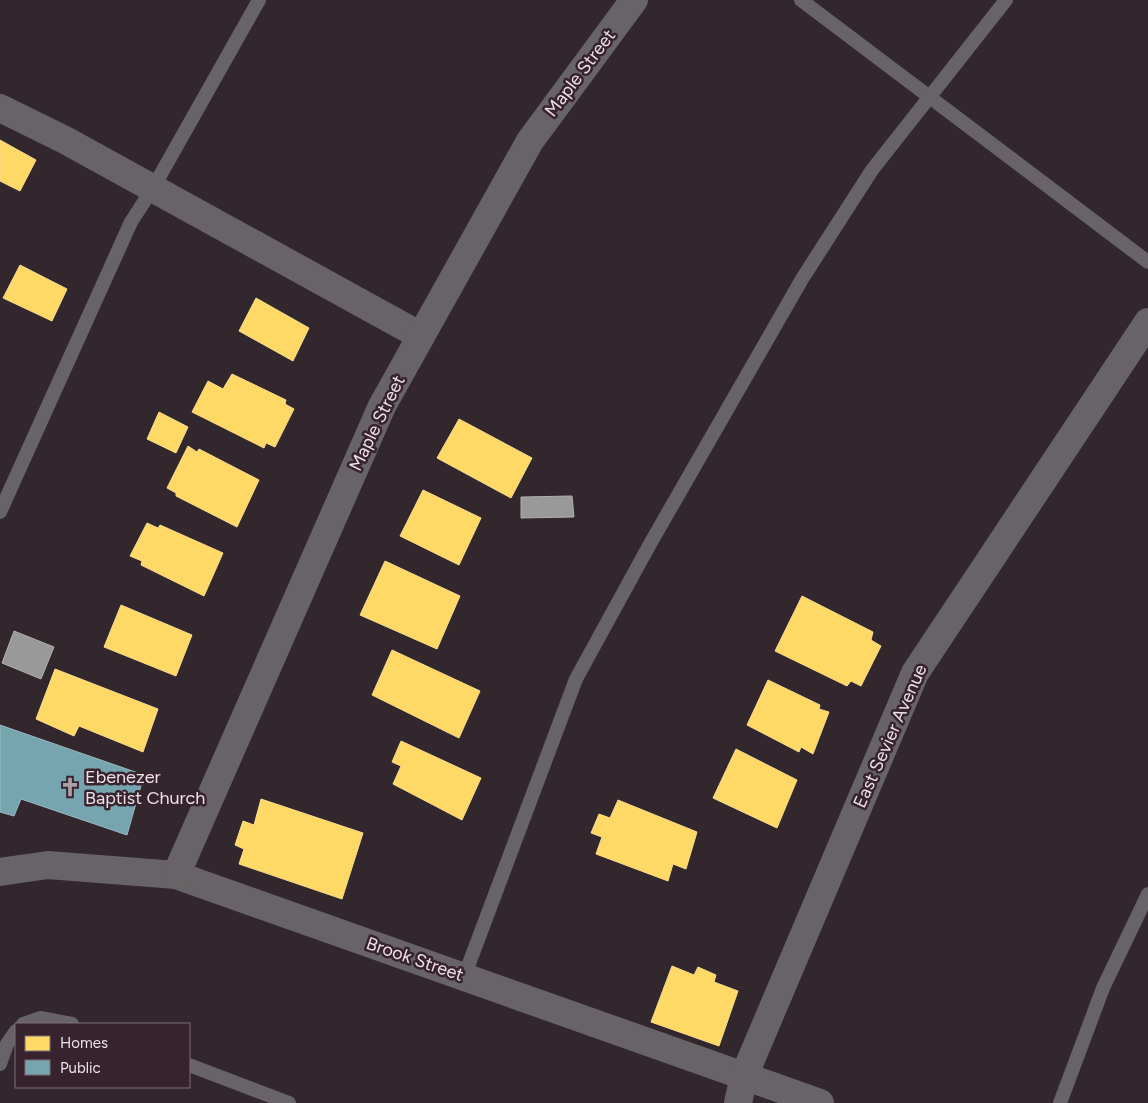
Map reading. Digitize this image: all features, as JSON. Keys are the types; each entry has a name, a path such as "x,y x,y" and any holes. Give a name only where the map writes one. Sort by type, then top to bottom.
{"street":[{"name":"Maple Street","path":"176,875 382,406 530,141 634,0"},
{"path":"0,108 65,140 421,336"},
{"name":"East Sevier Avenue","path":"738,1103 744,1076 915,673 1148,322"},
{"name":"Brook Street","path":"0,872 48,865 176,875 820,1103"}],"lane":[{"path":"0,512 131,222 153,188 259,0"},
{"path":"801,0 1148,262"},
{"path":"464,977 576,679 716,426 802,279 872,170 1006,0"},
{"path":"1060,1103 1103,988 1148,894"},
{"path":"26,1023 40,1018 67,1023"},
{"path":"0,1064 7,1044 15,1032"},
{"path":"190,1065 289,1103"}],"building: Homes":[{"path":"0,140 36,160 20,191 0,181"},
{"path":"20,265 67,289 52,321 3,298"},
{"path":"256,298 309,328 293,361 239,331"},
{"path":"232,374 286,400 285,404 294,409 275,447 266,443 264,448 192,412 208,381 223,389"},
{"path":"159,412 188,427 176,453 147,439"},
{"path":"459,419 532,458 511,498 437,458"},
{"path":"188,446 197,452 199,449 259,480 237,527 176,496 176,493 167,488"},
{"path":"423,490 481,518 459,565 400,536"},
{"path":"147,523 158,528 160,525 223,553 204,596 141,565 142,561 130,556"},
{"path":"385,561 460,596 437,649 360,615"},
{"path":"802,596 873,632 871,640 881,646 861,686 851,681 847,686 775,651"},
{"path":"121,605 192,635 176,676 104,647"},
{"path":"392,650 480,691 459,738 372,695"},
{"path":"55,669 158,709 143,752 79,726 74,736 36,719"},
{"path":"768,680 820,705 819,709 829,712 813,754 801,747 799,752 747,725"},
{"path":"401,741 481,778 462,820 393,784 401,766 392,762"},
{"path":"736,749 797,780 777,828 713,798"},
{"path":"261,799 363,833 342,899 239,864 244,849 235,845 243,821 254,825"},
{"path":"618,800 697,832 686,869 673,864 668,881 596,854 602,837 591,833 599,814 610,818"},
{"path":"672,966 694,975 698,967 716,975 714,982 738,991 719,1046 651,1022"}],"building: Public":[{"name":"Ebenezer Baptist Church","path":"0,725 144,775 127,835 21,799 14,816 0,812"}],"building: Industry":[{"path":"572,496 574,517 521,518 521,497"},
{"path":"14,631 54,647 41,679 2,663"}],"place":[{"name":"Ebenezer Baptist Church","path":"70,787"}]}
